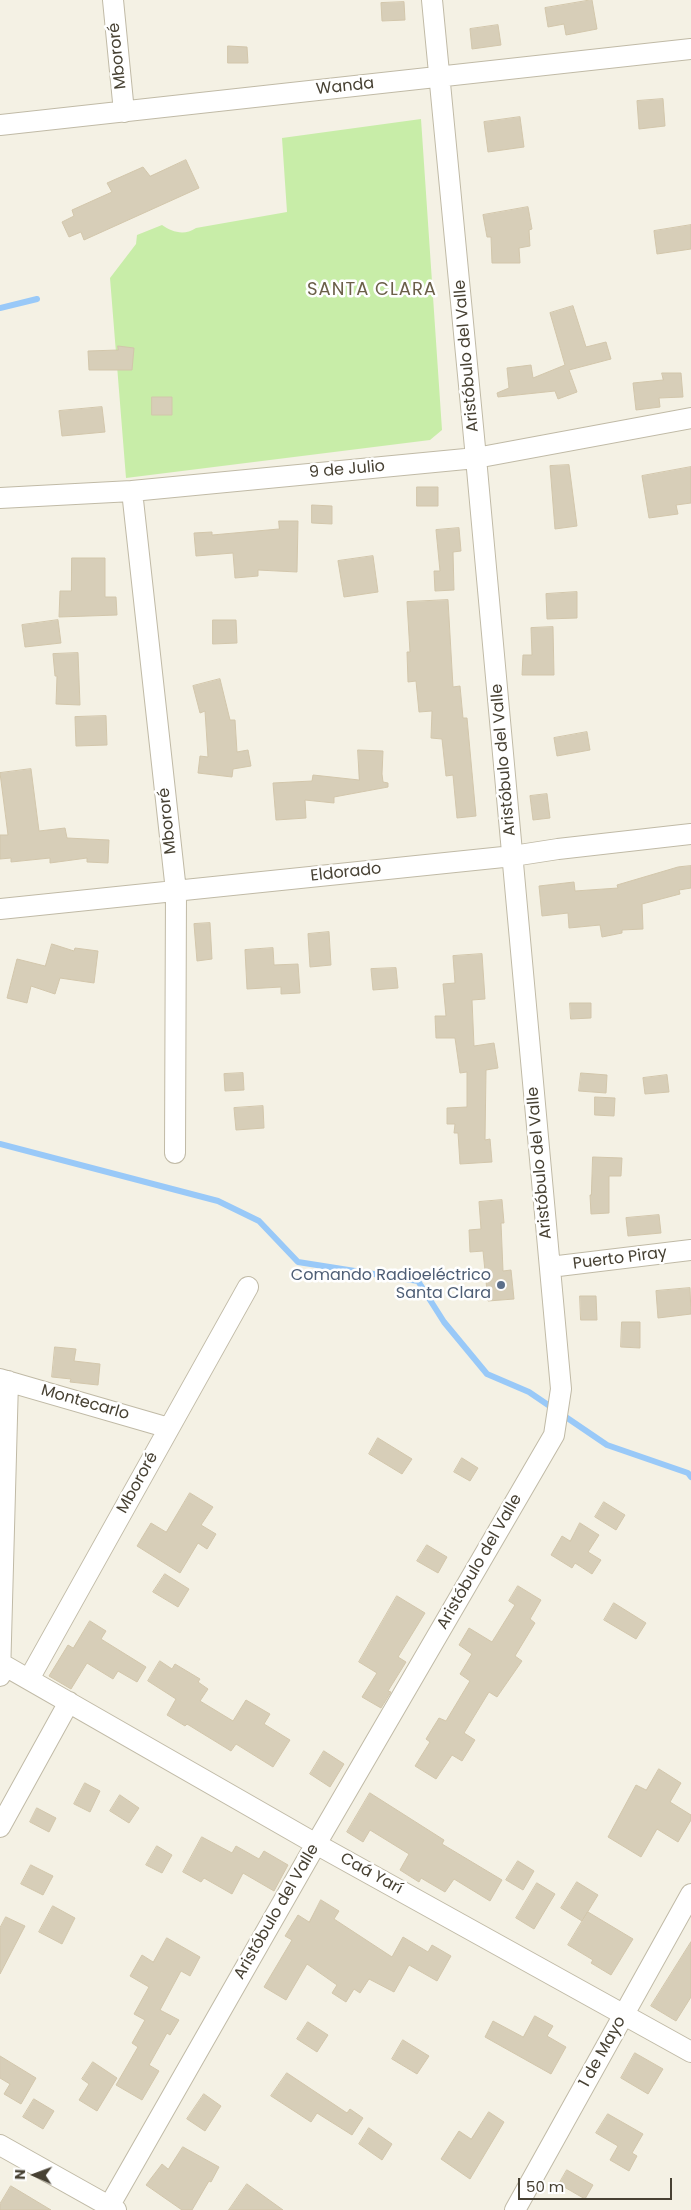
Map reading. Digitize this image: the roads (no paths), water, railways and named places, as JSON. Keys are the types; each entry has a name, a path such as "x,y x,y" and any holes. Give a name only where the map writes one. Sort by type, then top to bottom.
{"street":[{"name":"Mbororé","path":"113,0 124,112"},
{"name":"Aristóbulo del Valle","path":"111,2209 316,1844 554,1435 561,1389 432,0"},
{"name":"Wanda","path":"0,125 691,49"},
{"name":"9 de Julio","path":"0,498 132,491 476,458 691,418"},
{"name":"Mbororé","path":"132,491 176,891 175,1153"},
{"name":"Eldorado","path":"0,908 513,856 691,834"},
{"name":"Puerto Piray","path":"550,1267 691,1250"},
{"name":"Mbororé","path":"29,1679 248,1287"},
{"name":"Montecarlo","path":"4,1380 169,1428"},
{"path":"0,1676 4,1380"},
{"name":"Caá Yarí","path":"0,1663 316,1844 691,2052"},
{"path":"0,1827 70,1702"},
{"name":"1 de Mayo","path":"515,2210 691,1894"},
{"path":"0,2145 111,2209"}],"waterway":[{"path":"0,308 37,299"},
{"path":"0,1144 218,1201 259,1221 298,1262 418,1281 444,1322 487,1374 529,1392 607,1445 688,1473 691,1477"}],"place":[{"name":"Comando Radioeléctrico Santa Clara","path":"501,1285"}],"district":[{"name":"SANTA CLARA","path":"372,290"}]}
